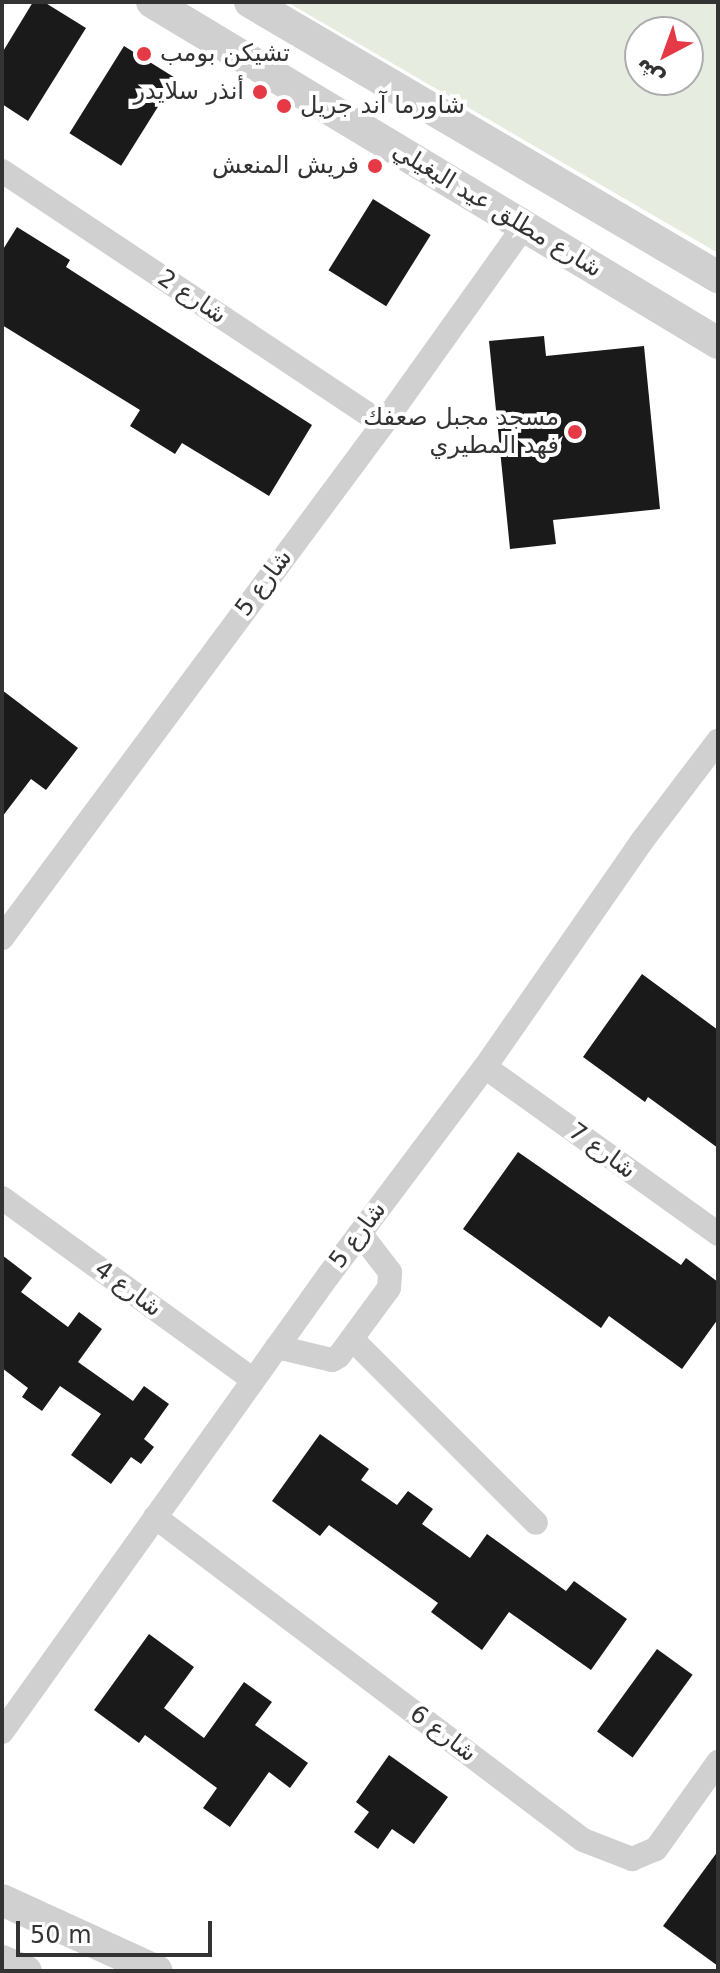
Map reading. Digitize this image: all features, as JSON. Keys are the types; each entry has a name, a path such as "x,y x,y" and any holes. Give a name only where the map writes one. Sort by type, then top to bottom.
{"street":[{"name":"شارع مطلق عيد البغيلي","path":"152,2 718,343"},
{"path":"250,2 718,277"},
{"name":"شارع 2","path":"2,171 383,424"},
{"name":"شارع 5","path":"5,925 383,424 524,226"},
{"name":"شارع 5","path":"2,1732 253,1380 485,1067 642,841 718,741"},
{"name":"شارع 7","path":"485,1067 718,1234"},
{"name":"شارع 4","path":"2,1198 253,1380"},
{"path":"277,1347 332,1360 352,1339 392,1280 360,1233"},
{"path":"352,1339 536,1523"},
{"name":"شارع 6","path":"155,1517 583,1840 632,1859 656,1849 718,1762"},
{"path":"2,1900 157,1971"},
{"path":"2,1961 26,1971"}],"shaded area":[{"path":"287,2 718,2 718,253"}],"building":[{"path":"33,2 44,2 86,28 28,121 2,104 2,53"},
{"path":"124,46 176,78 121,166 69,133"},
{"path":"373,199 431,235 386,306 328,270"},
{"path":"17,227 70,260 66,267 312,425 269,496 182,443 175,454 130,426 140,410 2,325 2,251"},
{"name":"مسجد مجبل صعفك فهد المطيري","path":"544,336 546,356 644,346 660,509 553,520 556,544 510,549 489,341"},
{"path":"2,690 78,748 46,790 31,779 2,817"},
{"path":"642,974 718,1030 718,1148 648,1097 645,1102 583,1057"},
{"path":"518,1152 681,1265 686,1258 718,1282 718,1319 682,1369 609,1316 601,1328 463,1229"},
{"path":"2,1255 32,1278 21,1292 68,1327 79,1312 102,1329 78,1362 133,1401 144,1386 169,1404 144,1439 154,1447 141,1464 131,1457 111,1484 71,1455 101,1414 60,1386 42,1411 22,1397 28,1388 2,1368"},
{"path":"320,1434 369,1469 361,1480 397,1505 408,1491 433,1509 422,1524 470,1558 487,1534 566,1591 574,1581 627,1619 591,1670 509,1612 482,1650 431,1612 438,1603 329,1525 320,1536 272,1501"},
{"path":"149,1634 194,1667 164,1708 204,1738 244,1682 272,1702 255,1725 308,1763 290,1788 269,1772 230,1827 203,1808 217,1788 145,1735 139,1743 94,1710"},
{"path":"657,1649 693,1675 633,1757 597,1732"},
{"path":"389,1755 448,1797 414,1844 392,1829 378,1849 354,1832 369,1812 356,1802"},
{"path":"718,1851 718,1966 663,1926"}],"place":[{"name":"تشيكن بومب","path":"144,54"},
{"name":"أنذر سلايدر","path":"260,92"},
{"name":"شاورما آند جريل","path":"284,106"},
{"name":"فريش المنعش","path":"375,166"},
{"name":"مسجد مجبل صعفك فهد المطيري","path":"575,432"}]}
